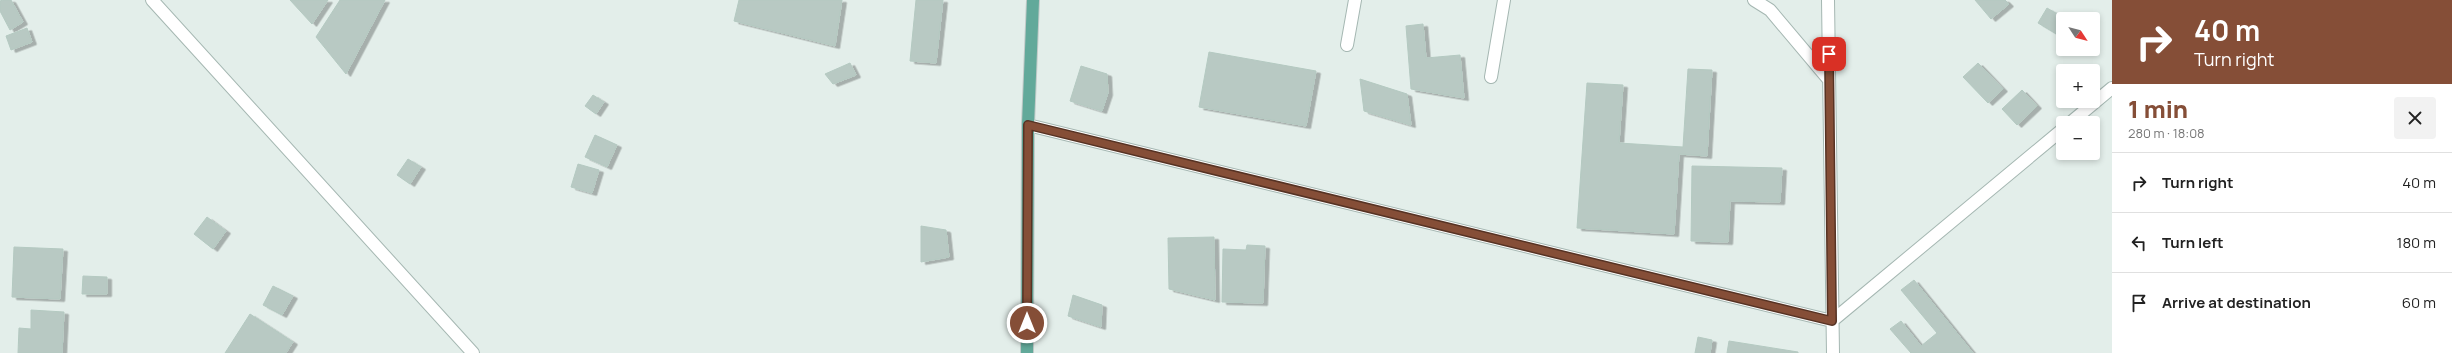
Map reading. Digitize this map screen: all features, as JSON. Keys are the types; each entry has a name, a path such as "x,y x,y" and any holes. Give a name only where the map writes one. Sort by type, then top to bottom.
{"main road":[{"path":"1027,353 1028,125 1033,0"}],"street":[{"path":"152,0 472,352"},
{"path":"1347,45 1354,0"},
{"path":"1491,77 1504,0"},
{"path":"1754,0 1770,10 1829,80"},
{"path":"1828,0 1833,353"},
{"path":"2078,116 2112,88"},
{"path":"1028,125 1832,321"},
{"path":"1832,321 2056,135"}],"building":[{"path":"11,0 23,22 10,30 0,11 0,1"},
{"path":"290,0 328,0 312,24"},
{"path":"340,0 385,0 346,74 316,37"},
{"path":"739,0 842,0 835,46 734,21"},
{"path":"916,0 943,0 936,63 910,61"},
{"path":"1975,0 2005,0 2009,4 1991,19"},
{"path":"2047,8 2056,13 2056,34 2038,23"},
{"path":"1423,24 1426,58 1460,55 1464,98 1411,89 1406,26"},
{"path":"27,28 32,42 11,50 6,36"},
{"path":"1209,52 1316,71 1306,126 1199,107"},
{"path":"850,63 856,75 833,84 825,74"},
{"path":"1978,63 2003,89 1988,103 1963,77"},
{"path":"1081,66 1107,74 1108,93 1102,111 1070,101"},
{"path":"1688,69 1712,70 1707,156 1679,154 1674,234 1577,228 1587,83 1623,85 1619,143 1683,147"},
{"path":"1360,79 1407,94 1411,125 1364,111"},
{"path":"2022,90 2037,106 2017,125 2002,109"},
{"path":"593,95 604,102 596,114 585,106"},
{"path":"595,135 617,145 607,167 585,157"},
{"path":"408,159 421,167 410,184 397,175"},
{"path":"578,164 599,170 592,193 571,187"},
{"path":"1692,166 1782,168 1780,202 1730,201 1728,242 1691,241"},
{"path":"207,217 226,231 213,249 194,234"},
{"path":"921,226 946,230 949,257 921,262"},
{"path":"1214,237 1215,300 1169,289 1168,238"},
{"path":"1247,245 1265,246 1263,303 1222,302 1223,249 1246,250"},
{"path":"14,247 63,249 60,299 12,297"},
{"path":"83,276 107,277 107,294 82,294"},
{"path":"1914,280 1973,353 1911,353 1890,329 1901,321 1921,346 1937,333 1901,290"},
{"path":"273,286 293,296 282,315 263,305"},
{"path":"1073,295 1102,305 1101,327 1068,316"},
{"path":"31,310 64,312 62,353 18,353 19,328 31,329"},
{"path":"250,314 293,342 286,353 225,353"},
{"path":"1698,337 1712,340 1710,353 1695,353"},
{"path":"1729,341 1798,352 1798,353 1727,353"}],"route":[{"path":"1027,323 1028,125 1832,321 1829,54"}]}
